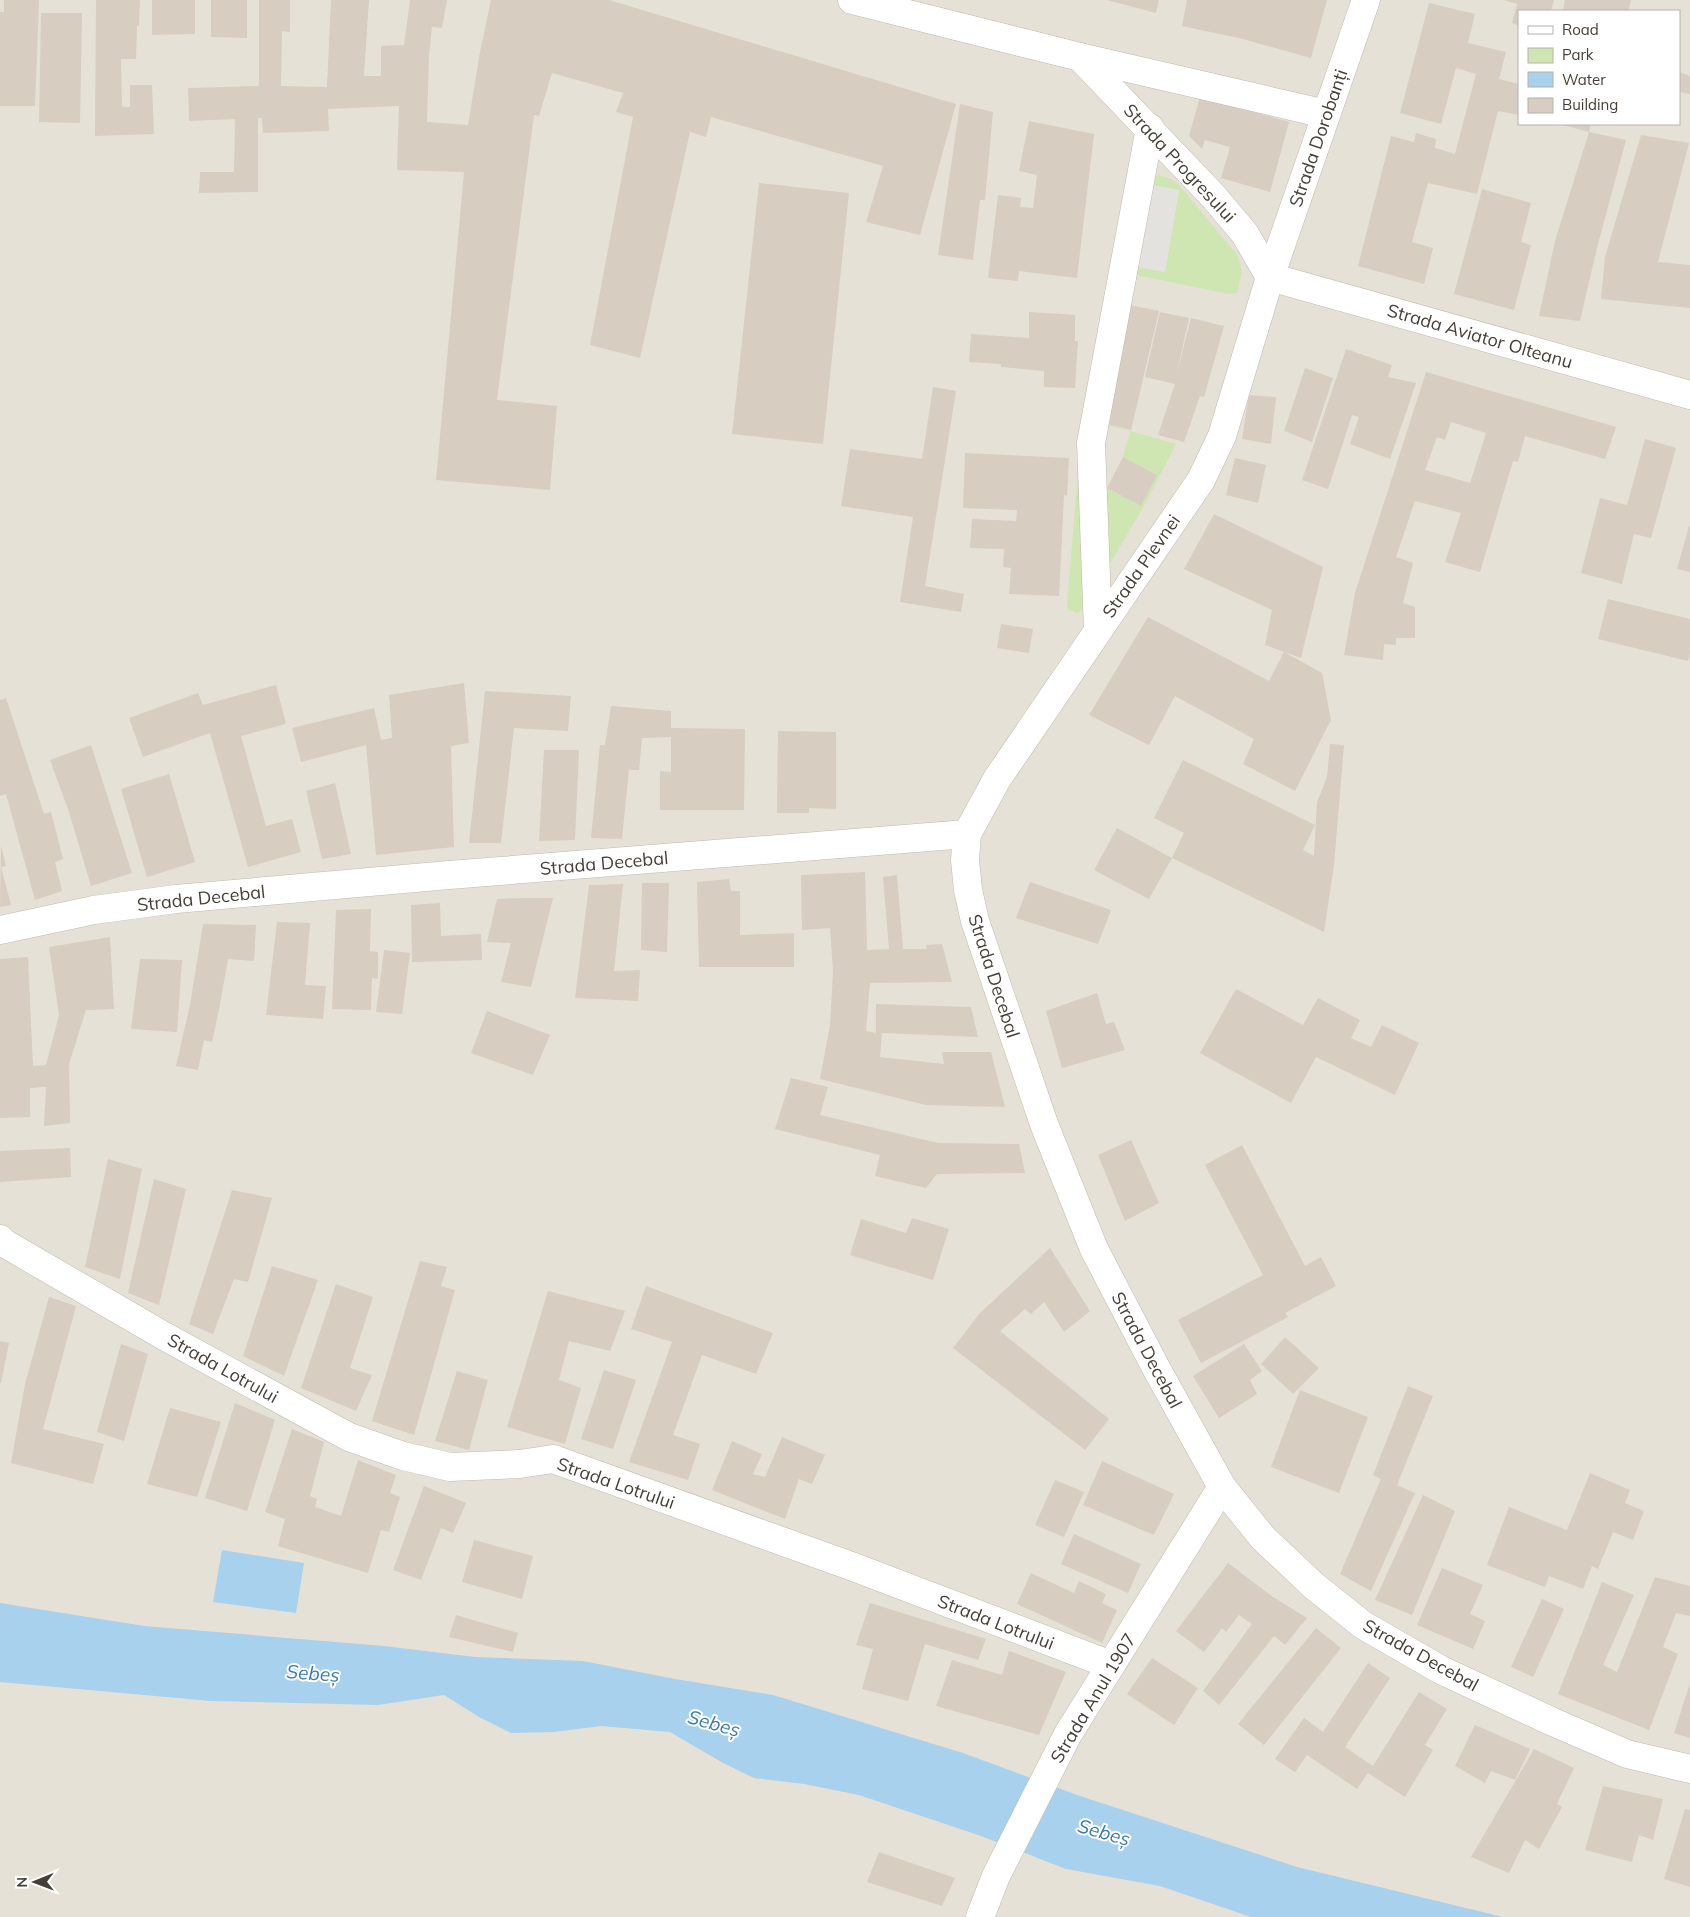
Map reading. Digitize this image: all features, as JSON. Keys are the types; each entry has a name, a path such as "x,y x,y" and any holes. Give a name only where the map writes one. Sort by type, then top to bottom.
{"street":[{"path":"852,0 1080,57 1326,114"},
{"name":"Strada Dorobanți","path":"1270,276 1366,0"},
{"name":"Strada Progresului","path":"1080,57 1214,196 1245,234 1270,276"},
{"path":"1098,630 1091,443 1150,128"},
{"name":"Strada Aviator Olteanu","path":"1270,276 1690,395"},
{"name":"Strada Plevnei","path":"967,834 996,778 1201,480 1222,436 1270,276"},
{"name":"Strada Decebal","path":"0,930 94,910 176,899 449,875 967,834 965,860 968,890 975,921 1044,1124 1094,1248 1155,1366 1222,1487 1263,1538 1314,1586 1363,1624 1441,1670 1553,1722 1626,1754 1690,1769"},
{"name":"Strada Lotrului","path":"0,1239 164,1336 349,1437 403,1456 450,1467 520,1464 553,1459 851,1566 1111,1665"},
{"name":"Strada Anul 1907","path":"980,1917 996,1876 1068,1734 1222,1487"}],"shaded area":[{"path":"0,0 1690,0 1690,1917 0,1917"},
{"path":"1153,185 1179,190 1165,272 1138,267"}],"green space":[{"path":"1158,175 1171,179 1178,184 1238,256 1242,271 1237,293 1229,294 1136,275 1138,267 1165,272 1179,190 1153,185 1153,179"},
{"path":"1103,423 1176,444 1145,504 1108,565 1101,448 1107,488 1141,506 1157,475 1123,457 1130,431 1103,425"},
{"path":"1080,449 1085,607 1078,613 1068,610 1067,605"}],"water":[{"path":"222,1550 304,1563 296,1613 213,1602"},
{"name":"Sebeș","path":"0,1603 144,1626 384,1646 475,1657 583,1661 675,1679 773,1695 963,1753 1080,1796 1297,1867 1503,1917 1251,1917 1160,1886 1066,1869 981,1836 859,1795 804,1784 754,1778 723,1763 670,1732 601,1726 554,1732 511,1733 479,1717 444,1695 378,1705 211,1701 0,1682"}],"building":[{"path":"4,0 39,0 35,106 0,106 0,12 4,12"},
{"path":"96,0 140,0 136,59 121,59 122,107 130,107 130,85 152,85 154,134 95,136"},
{"path":"152,0 195,0 195,34 152,35"},
{"path":"211,0 247,0 247,38 211,37"},
{"path":"259,0 290,0 290,32 282,31 281,86 327,87 331,0 369,0 364,76 381,76 381,46 404,45 410,0 447,0 442,28 432,27 427,122 468,125 491,0 609,0 956,104 920,235 866,222 883,166 711,117 706,137 690,132 640,358 590,345 633,117 616,112 623,93 552,73 539,116 534,115 497,400 557,406 550,490 436,480 464,172 397,170 399,106 328,109 329,131 263,133 262,118 258,118 258,192 199,193 200,172 234,172 235,119 189,121 188,88 259,86"},
{"path":"1107,0 1159,0 1156,13"},
{"path":"1187,0 1327,0 1311,58 1239,38 1182,26"},
{"path":"1504,0 1554,0 1551,10 1518,10 1518,26 1512,23 1517,4"},
{"path":"1565,0 1631,0 1628,10 1563,10"},
{"path":"1429,3 1475,14 1468,43 1506,52 1499,79 1518,84 1518,115 1498,111 1477,194 1428,183 1412,242 1433,248 1424,284 1358,266 1391,136 1414,142 1416,133 1436,139 1435,148 1455,154 1476,74 1456,68 1441,124 1400,113"},
{"path":"41,13 82,13 80,123 39,122"},
{"path":"1680,72 1690,76 1690,94 1680,92"},
{"path":"1200,97 1289,122 1270,192 1221,178 1230,147 1205,140 1202,149 1189,136"},
{"path":"960,104 993,112 985,200 980,200 973,260 938,255"},
{"path":"1029,121 1094,134 1077,278 1019,271 1018,281 988,278 998,195 1021,198 1020,207 1033,208 1037,175 1019,171"},
{"path":"1563,125 1591,125 1589,132"},
{"path":"1589,132 1626,140 1597,248 1580,321 1539,316 1555,241"},
{"path":"1641,135 1689,143 1658,262 1690,265 1690,308 1601,299 1605,257"},
{"path":"759,183 849,193 823,444 732,434"},
{"path":"1482,189 1531,203 1521,242 1531,245 1514,310 1454,294"},
{"path":"1129,305 1159,311 1131,430 1103,423"},
{"path":"1029,312 1075,315 1075,341 1078,341 1075,388 1044,387 1044,371 1001,367 1001,364 969,362 971,334 1029,338"},
{"path":"1160,312 1189,318 1176,377 1191,318 1224,326 1204,397 1200,396 1184,442 1158,435 1175,384 1145,377"},
{"path":"1346,349 1392,365 1388,377 1416,383 1390,459 1350,444 1359,417 1352,415 1328,489 1302,480"},
{"path":"1305,368 1333,378 1312,442 1284,431"},
{"path":"1426,372 1616,427 1605,459 1525,436 1518,462 1513,461 1480,572 1445,562 1461,513 1415,501 1396,557 1413,563 1403,603 1415,607 1415,638 1396,638 1396,645 1384,644 1383,660 1344,655 1355,593","holes":["1451,422 1486,433 1470,483 1425,470 1437,437 1445,440"]},
{"path":"933,387 956,391 925,586 964,594 961,612 900,602 913,517 841,506 850,449 922,459"},
{"path":"1249,395 1276,397 1271,444 1242,439"},
{"path":"1645,439 1676,448 1651,538 1634,534 1622,584 1581,573 1600,498 1627,505"},
{"path":"965,453 1069,458 1067,496 1064,495 1059,596 1009,594 1011,568 1003,567 1004,549 970,548 972,519 1016,521 1017,510 963,508"},
{"path":"1123,457 1157,475 1141,506 1107,488"},
{"path":"1235,458 1266,465 1258,503 1226,495"},
{"path":"1214,514 1323,567 1301,658 1265,645 1272,610 1184,569"},
{"path":"1690,526 1690,572 1677,569"},
{"path":"1608,599 1690,619 1690,654 1688,661 1598,639"},
{"path":"1148,617 1269,681 1284,652 1322,673 1331,720 1295,791 1243,764 1254,739 1175,696 1149,745 1089,715"},
{"path":"1001,624 1033,629 1029,653 997,648"},
{"path":"464,683 469,743 451,746 454,847 376,855 366,745 301,762 292,728 374,708 381,740 392,738 389,695"},
{"path":"276,685 286,724 241,736 266,826 292,819 301,852 248,867 210,733 143,757 129,718 198,693 203,705"},
{"path":"485,691 571,696 568,731 514,728 501,843 469,843"},
{"path":"6,698 44,814 51,812 63,859 55,862 62,891 35,900 6,794 0,796 0,700"},
{"path":"611,706 671,711 671,728 745,729 744,810 660,810 660,771 671,772 671,737 642,738 639,770 629,770 622,839 591,838 600,745 605,745"},
{"path":"778,731 836,732 836,809 809,808 809,813 777,813"},
{"path":"1330,744 1344,745 1334,865 1324,932 1172,858 1184,833 1154,818 1183,760 1315,825 1303,850 1314,856 1317,802 1327,777"},
{"path":"91,745 132,873 91,886 69,812 50,760"},
{"path":"544,750 579,750 575,840 539,841"},
{"path":"169,774 195,862 147,877 121,789"},
{"path":"335,783 351,854 322,859 306,791"},
{"path":"1117,828 1172,858 1149,899 1094,870"},
{"path":"1,846 6,866 1,867 11,905 0,907"},
{"path":"865,872 867,950 889,949 883,877 897,875 903,949 927,949 926,945 942,944 952,982 870,983 866,1031 876,1033 876,1004 971,1007 978,1037 882,1033 880,1057 944,1064 942,1052 991,1052 1005,1107 926,1105 820,1079 830,1025 833,972 830,928 802,930 801,875"},
{"path":"729,879 731,891 740,891 740,935 794,933 794,967 699,967 697,882"},
{"path":"1030,882 1111,910 1098,944 1016,918"},
{"path":"642,883 669,883 667,952 641,950"},
{"path":"623,884 614,971 640,970 638,1001 575,998 589,885"},
{"path":"553,898 531,987 501,982 511,943 487,942 497,899"},
{"path":"440,903 441,936 481,934 482,960 412,962 411,905"},
{"path":"371,909 370,951 378,952 378,979 372,978 371,1010 332,1009 336,910"},
{"path":"277,922 310,923 305,985 326,986 323,1019 266,1015"},
{"path":"203,924 256,925 254,961 228,959 212,1042 204,1040 198,1070 176,1066 190,1005"},
{"path":"110,937 114,1009 86,1010 69,1064 70,1123 44,1126 46,1087 30,1088 30,1117 0,1118 0,959 28,957 33,1066 46,1065 59,1015 49,947"},
{"path":"384,950 410,953 402,1014 376,1012"},
{"path":"140,959 182,960 177,1032 131,1029"},
{"path":"1236,989 1303,1025 1318,998 1360,1020 1351,1038 1371,1047 1382,1025 1419,1043 1395,1095 1316,1057 1291,1103 1200,1053"},
{"path":"1097,993 1106,1024 1114,1022 1125,1050 1062,1068 1046,1011"},
{"path":"487,1011 550,1035 533,1075 471,1053"},
{"path":"791,1078 828,1087 820,1115 938,1143 1019,1144 1025,1173 937,1174 926,1188 875,1176 880,1155 775,1129"},
{"path":"1131,1140 1159,1203 1125,1221 1098,1155"},
{"path":"1242,1145 1305,1266 1321,1257 1336,1286 1285,1313 1288,1317 1201,1363 1178,1320 1263,1275 1205,1165"},
{"path":"70,1148 71,1177 0,1182 0,1151"},
{"path":"108,1159 142,1169 120,1279 85,1267"},
{"path":"154,1179 186,1189 159,1305 128,1293"},
{"path":"232,1190 272,1198 248,1282 234,1279 213,1334 189,1324"},
{"path":"912,1218 949,1229 933,1280 850,1255 861,1219 906,1233"},
{"path":"1050,1248 1090,1311 1064,1332 1044,1302 1031,1314 1025,1309 1000,1331 1109,1419 1085,1450 953,1348 979,1314"},
{"path":"420,1261 447,1267 441,1286 455,1290 414,1435 372,1421"},
{"path":"272,1266 318,1280 284,1376 243,1356"},
{"path":"336,1284 373,1297 350,1368 372,1375 356,1411 301,1388"},
{"path":"646,1286 773,1333 756,1374 702,1355 673,1435 700,1444 688,1480 629,1462 672,1342 631,1329"},
{"path":"548,1291 625,1311 610,1351 569,1341 559,1380 581,1388 565,1444 507,1427"},
{"path":"49,1297 76,1306 43,1429 104,1444 93,1484 11,1463 25,1384"},
{"path":"1285,1337 1319,1368 1293,1394 1261,1364"},
{"path":"0,1341 9,1343 1,1383 0,1383"},
{"path":"121,1344 148,1354 124,1441 97,1432"},
{"path":"1244,1344 1262,1371 1250,1380 1257,1394 1219,1418 1193,1376"},
{"path":"604,1370 636,1380 613,1449 581,1439"},
{"path":"457,1371 488,1380 469,1450 435,1441"},
{"path":"1408,1386 1433,1396 1397,1485 1415,1493 1371,1591 1340,1574 1381,1479 1373,1475"},
{"path":"1300,1390 1368,1417 1339,1493 1271,1467"},
{"path":"235,1403 275,1420 247,1511 205,1498"},
{"path":"170,1408 221,1422 197,1497 147,1484"},
{"path":"292,1429 324,1442 310,1496 317,1499 315,1507 341,1516 358,1460 396,1475 390,1493 400,1497 389,1532 381,1530 368,1573 278,1546 285,1519 265,1512"},
{"path":"782,1437 825,1455 812,1484 799,1479 785,1519 712,1490 732,1441 762,1454 753,1474 765,1477"},
{"path":"1102,1461 1174,1494 1154,1535 1083,1505"},
{"path":"1590,1473 1630,1490 1625,1503 1644,1511 1633,1540 1613,1532 1598,1569 1592,1566 1583,1589 1549,1576 1545,1587 1487,1565 1509,1507 1567,1530"},
{"path":"1055,1480 1084,1492 1064,1537 1035,1525"},
{"path":"424,1486 466,1503 453,1533 441,1528 421,1580 393,1570"},
{"path":"1423,1495 1455,1511 1412,1615 1375,1600"},
{"path":"1074,1534 1141,1564 1128,1593 1061,1564"},
{"path":"474,1540 533,1556 522,1599 462,1582"},
{"path":"1228,1563 1273,1597 1307,1618 1285,1645 1274,1636 1219,1705 1203,1691 1252,1624 1239,1615 1226,1632 1222,1628 1204,1652 1176,1631"},
{"path":"1442,1568 1483,1585 1470,1614 1485,1621 1473,1649 1417,1625"},
{"path":"1031,1573 1074,1593 1079,1581 1106,1594 1102,1603 1117,1610 1102,1643 1017,1604"},
{"path":"1655,1577 1690,1586 1690,1616 1676,1613 1663,1647 1678,1654 1649,1730 1558,1694 1602,1582 1634,1595 1603,1665 1617,1672"},
{"path":"1542,1599 1564,1609 1533,1677 1511,1667"},
{"path":"870,1603 986,1639 978,1660 925,1644 908,1701 862,1689 873,1649 856,1645"},
{"path":"456,1615 518,1633 513,1652 449,1637"},
{"path":"1316,1628 1341,1648 1264,1745 1238,1724"},
{"path":"1009,1651 1066,1672 1039,1735 936,1706 952,1660 1002,1675"},
{"path":"1152,1658 1198,1688 1174,1725 1127,1694"},
{"path":"1368,1663 1390,1678 1345,1747 1373,1766 1419,1692 1447,1709 1425,1745 1433,1750 1405,1797 1368,1773 1357,1789 1307,1755 1295,1772 1275,1759 1304,1718 1323,1732"},
{"path":"1690,1683 1690,1738 1674,1733"},
{"path":"1475,1725 1530,1749 1515,1780 1491,1771 1485,1783 1455,1766"},
{"path":"1534,1749 1574,1768 1557,1804 1562,1807 1539,1849 1525,1840 1509,1873 1471,1857"},
{"path":"1603,1786 1663,1799 1653,1840 1639,1835 1632,1862 1585,1850"},
{"path":"1685,1809 1690,1810 1690,1887 1664,1879"},
{"path":"879,1852 955,1878 942,1906 867,1882"}]}
